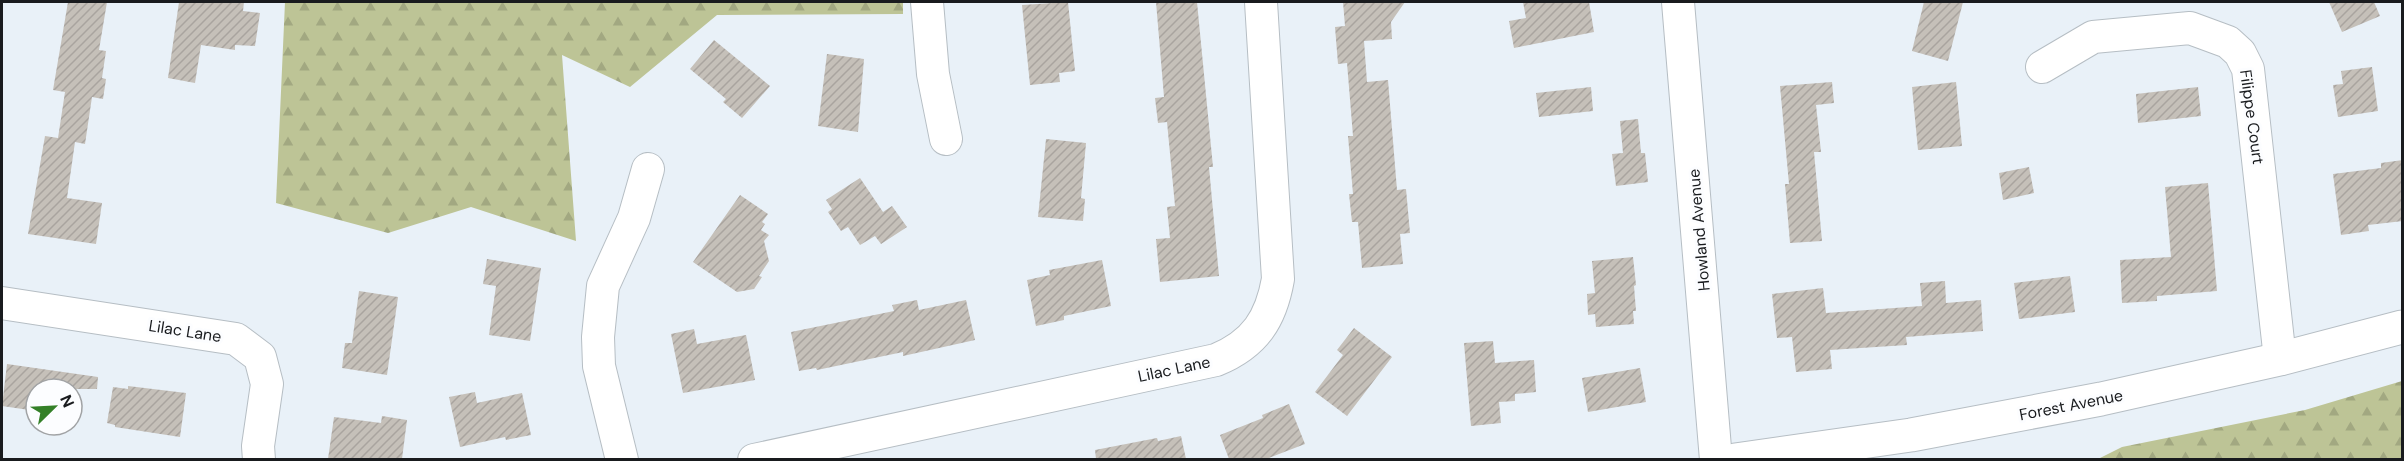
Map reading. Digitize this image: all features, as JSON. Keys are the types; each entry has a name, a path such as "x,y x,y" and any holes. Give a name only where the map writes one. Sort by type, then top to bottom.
{"main road":[{"name":"Forest Avenue","path":"1735,459 1911,435 2101,399 2280,359 2403,327"}],"street":[{"path":"927,2 933,74 946,139"},
{"name":"Lilac Lane","path":"754,459 1216,360 1230,354 1250,340 1265,322 1274,300 1278,279 1261,2"},
{"name":"Howland Avenue","path":"1678,2 1716,459"},
{"name":"Filippe Court","path":"2042,67 2093,37 2190,28 2228,42 2240,53 2248,69 2280,359"},
{"path":"622,459 599,366 598,337 603,286 634,218 648,169"},
{"name":"Lilac Lane","path":"2,303 236,339 261,357 267,384 258,446 259,459"}],"green space":[{"path":"285,2 903,2 903,14 717,15 630,87 562,55 576,241 471,207 388,233 276,203"},
{"path":"2402,381 2402,459 2098,459 2122,447 2305,410"}],"building":[{"path":"68,2 107,2 99,50 106,51 102,78 106,79 103,99 92,97 85,144 75,142 67,198 102,203 96,244 28,234 45,136 58,138 65,92 53,90"},
{"path":"179,2 244,2 243,11 260,13 255,46 235,45 235,50 201,45 195,83 168,78"},
{"path":"1068,2 1075,71 1059,73 1060,82 1030,85 1022,5"},
{"path":"1156,2 1197,2 1213,167 1209,167 1219,276 1160,282 1156,239 1170,238 1167,207 1175,206 1167,122 1158,123 1155,98 1164,97"},
{"path":"1343,2 1405,2 1391,22 1392,39 1364,41 1367,82 1388,80 1397,190 1406,189 1410,233 1400,234 1403,264 1362,268 1358,222 1352,222 1349,194 1353,194 1348,136 1353,136 1347,63 1338,64 1335,27 1345,26"},
{"path":"1523,2 1589,2 1594,32 1514,48 1509,21 1526,18"},
{"path":"1924,2 1963,2 1948,61 1912,51"},
{"path":"2329,2 2374,2 2380,16 2342,32"},
{"path":"714,40 770,86 742,118 723,102 726,99 690,69"},
{"path":"827,54 864,59 858,132 818,126"},
{"path":"2372,67 2378,111 2338,117 2333,85 2343,84 2341,71"},
{"path":"1832,82 1834,103 1816,105 1821,152 1814,152 1822,241 1790,243 1785,184 1789,184 1780,86"},
{"path":"1956,82 1962,146 1918,150 1912,87"},
{"path":"1591,87 1593,111 1539,117 1536,93"},
{"path":"2198,87 2201,116 2138,123 2136,94"},
{"path":"1638,119 1641,153 1645,153 1648,182 1616,186 1612,154 1623,153 1620,121"},
{"path":"1046,139 1086,143 1081,198 1085,199 1083,221 1038,217"},
{"path":"2403,160 2403,221 2368,225 2369,231 2341,235 2333,174 2381,168 2381,163"},
{"path":"2029,167 2034,193 2003,200 1999,173"},
{"path":"860,178 883,212 892,206 907,227 881,244 875,236 860,245 848,227 841,231 828,212 832,209 826,200"},
{"path":"2208,183 2217,291 2157,296 2157,301 2122,303 2120,260 2171,257 2165,187"},
{"path":"740,195 768,214 762,222 765,224 761,230 769,235 764,241 769,261 754,289 737,292 693,262"},
{"path":"1633,257 1636,285 1634,286 1636,311 1633,311 1634,324 1596,327 1595,314 1588,315 1587,294 1595,293 1592,261"},
{"path":"487,259 541,268 530,341 489,335 496,286 483,284"},
{"path":"1102,260 1111,306 1064,316 1064,320 1036,326 1027,280 1050,275 1049,270"},
{"path":"2070,276 2075,312 2019,319 2014,283"},
{"path":"1945,281 1946,303 1981,300 1983,331 1906,337 1907,345 1830,350 1832,369 1796,372 1792,337 1777,338 1772,294 1823,288 1826,313 1922,306 1920,283"},
{"path":"359,291 398,297 387,375 342,368 345,343 352,343"},
{"path":"917,300 919,310 966,300 975,340 903,356 903,352 817,370 816,368 799,371 791,332 894,311 892,305"},
{"path":"1354,328 1392,357 1347,416 1315,392 1343,355 1337,350"},
{"path":"694,329 697,344 746,335 755,380 683,393 671,334"},
{"path":"1493,341 1495,363 1534,360 1536,392 1515,394 1515,401 1499,402 1501,423 1471,426 1464,343"},
{"path":"7,364 98,377 97,389 84,389 84,377 24,377 24,409 2,406"},
{"path":"1640,368 1646,402 1588,412 1582,378"},
{"path":"128,386 186,393 180,437 115,427 107,423 113,387 128,389"},
{"path":"475,392 477,403 522,393 531,435 506,440 505,437 460,447 449,397"},
{"path":"1289,404 1305,444 1266,459 1229,459 1220,435 1263,418 1262,415"},
{"path":"382,416 407,420 402,459 328,459 334,417 381,423"},
{"path":"1181,436 1186,459 1096,459 1095,450 1157,438 1158,441"}]}
